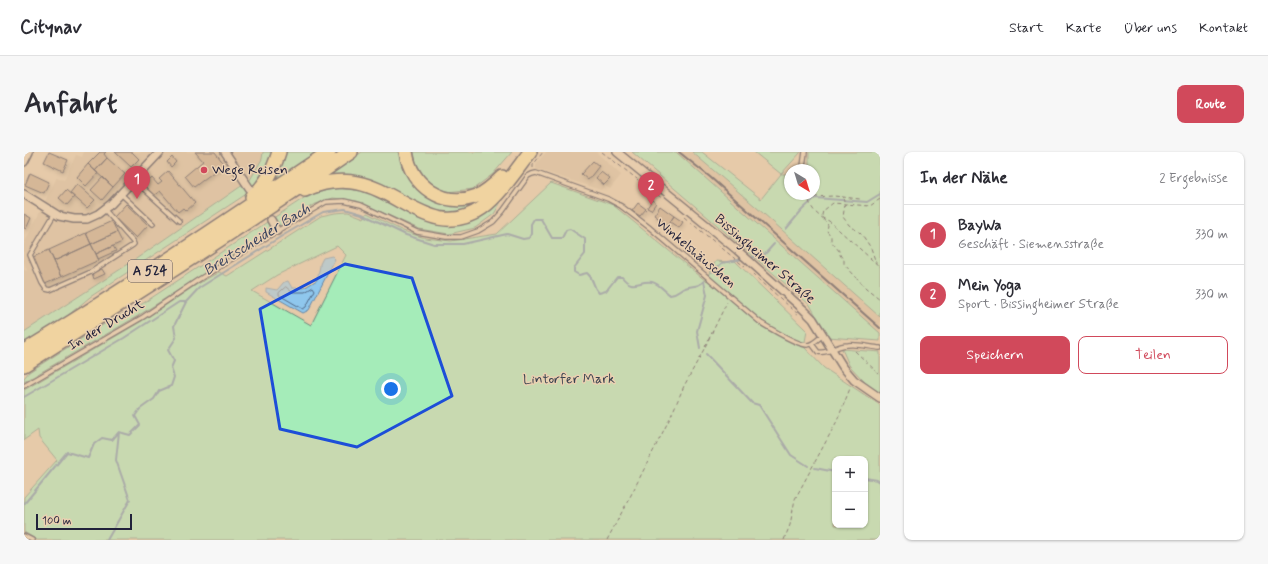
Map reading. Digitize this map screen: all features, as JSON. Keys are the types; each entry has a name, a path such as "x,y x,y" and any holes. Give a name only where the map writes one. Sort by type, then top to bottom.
{"highway":[{"path":"216,228 218,220 260,190 274,169 279,152"},
{"name":"A 524","path":"24,351 85,314 329,152"},
{"name":"A 524","path":"24,365 276,203 351,152"},
{"path":"406,152 409,166 416,178 427,189 443,198 462,199 477,196 493,186 522,152"},
{"path":"276,203 313,186 345,181 359,183 374,188 423,214 440,218 456,219 470,215 483,207 495,196 530,152"}],"street":[{"path":"24,162 29,152"},
{"path":"24,194 59,216 74,219 87,219 98,214 121,194 160,152"},
{"path":"225,152 250,189"},
{"name":"Bissingheimer Straße","path":"617,152 734,252 752,263 814,319 843,367 854,380 880,398"},
{"path":"271,220 277,231"}],"lane":[{"path":"803,164 805,152"},
{"name":"Winkelshäuschen","path":"532,174 536,173 548,177 608,199 621,206 650,228 761,323 782,336 806,345 812,344 818,352 825,353 832,350"},
{"path":"277,231 326,202 344,201 361,205 417,232 446,237 461,237 478,231 493,222 503,211 528,176 532,174"},
{"path":"134,180 179,221"},
{"path":"121,194 153,224"},
{"path":"55,213 30,254 42,283 46,289 50,290 91,272 134,244 104,209"},
{"name":"In der Drucht","path":"24,386 143,317 198,280 277,231"},
{"path":"812,344 823,335"},
{"path":"832,350 839,346 849,344 880,348"},
{"path":"24,536 32,540"}],"path":[{"path":"532,174 533,165 544,152"},
{"path":"602,152 665,200"},
{"path":"820,196 860,199"},
{"path":"843,197 843,217 849,225 863,236 871,248 876,263"},
{"path":"880,198 870,206 833,203 822,211 828,226 827,231 831,236 831,241 840,252 840,255 844,260 844,264 866,288 880,299"},
{"path":"809,200 814,212 829,221 880,267"},
{"path":"683,215 734,252 747,268"},
{"path":"607,540 648,462 684,386 730,296"},
{"path":"849,344 880,375"},
{"path":"784,540 790,526 795,499 837,421 854,380"}],"highlighted area":[{"path":"345,264 412,278 452,396 357,447 280,429 260,309"}],"shaded area":[{"path":"84,152 263,152 262,159 250,180 133,261 24,332 24,270 27,271 24,261 24,244 57,177 64,180 76,155 82,157"},
{"path":"546,152 596,152 621,175 610,189 605,186 601,190 536,169 536,164"},
{"path":"674,152 692,152 755,206 880,317 880,333 708,180"}],"green space":[{"path":"263,152 272,152 268,168 254,189 90,297 65,318 24,344 24,332 133,261 250,180 262,159"},
{"path":"282,152 318,152 269,185"},
{"path":"362,152 401,152 403,170 417,188 477,201 474,207 456,214 439,214 375,185 320,180"},
{"path":"414,152 512,152 493,174 473,189 447,192 427,182 416,162"},
{"path":"632,152 676,152 880,333 880,341 828,337 810,305"},
{"path":"692,152 702,152 761,199 781,174 784,174 784,200 820,200 820,164 809,164 809,152 880,152 880,317"},
{"path":"754,152 801,152 790,164 784,164 784,171 781,174"},
{"name":"Lintorfer Mark","path":"551,183 613,205 706,281 716,261 735,261 807,331 804,347 824,368 880,405 880,540 37,540 24,532 24,497 57,460 39,438 38,430 24,440 24,390 142,321 196,285 219,272 227,276 321,216 348,212 364,218 367,213 403,231 425,238 451,241 497,234","holes":["337,246 346,255 311,325 252,291 277,275"]},
{"path":"334,188 366,191 449,225 480,217 506,193 494,214 475,228 449,234 419,229 357,201 333,198 313,205 136,317 24,382 24,378 29,372 109,321 142,304 307,196"},
{"path":"842,349 880,352 880,395 874,392 849,365"}],"water":[{"path":"332,256 335,259 309,310 303,313 266,292 266,288 277,290 284,282 288,281 292,288 304,288 317,280 320,264 323,258"}],"building":[{"path":"49,152 68,160 63,171 44,162"},
{"path":"100,152 106,152 104,154 107,158 95,171 88,164"},
{"path":"115,152 132,152 139,159 131,167"},
{"name":"Wege Reisen","path":"195,152 215,152 224,164 194,187 185,176 203,161"},
{"path":"172,157 176,162 171,167 167,162"},
{"path":"107,158 125,174 113,187 95,171"},
{"path":"593,161 599,166 588,180 581,174"},
{"path":"88,164 98,173 86,186 77,177"},
{"path":"168,171 195,203 186,211 183,208 178,212 160,191 153,196 144,185 152,178 158,185 162,182 159,179"},
{"path":"601,172 610,179 604,185 596,178"},
{"path":"30,173 49,182 44,193 25,185"},
{"path":"103,177 113,187 102,200 91,190"},
{"path":"77,184 95,200 87,208 70,193"},
{"path":"66,190 74,197 67,205 59,198"},
{"path":"652,200 656,203 651,210 647,208"},
{"path":"638,203 646,209 640,216 632,211"},
{"path":"126,204 148,225 136,238 114,217"},
{"path":"660,206 674,216 668,225 654,215"},
{"path":"24,214 31,218 26,229 24,228"},
{"path":"674,216 683,222 679,228 670,222"},
{"path":"112,221 117,232 91,244 86,233"},
{"path":"117,232 122,242 96,254 91,244"},
{"path":"86,233 91,244 54,261 49,250"},
{"path":"91,244 99,260 61,277 54,261"},
{"path":"113,246 116,251 98,259 96,254"},
{"path":"49,250 61,277 45,284 33,257"},
{"path":"102,269 105,274 94,279 92,273"}],"waterway":[{"name":"Breitscheider Bach","path":"786,229 802,210 815,198 867,202 880,194"},
{"name":"Breitscheider Bach","path":"24,504 67,452 88,458 94,444 102,438 112,440 119,432 130,435 140,425 135,416 140,409 154,399 159,391 171,386 174,377 171,368 174,361 168,350 176,338 174,326 186,302 199,288 323,212 345,209 362,214 406,235 434,244 463,244 507,234 523,239 529,238 531,234 531,224 534,219 541,219 552,238 562,238 566,230 570,229 585,239 585,254 574,268 574,272 579,275 587,273 592,278 595,288 599,293 606,291 617,277 622,277 629,283 633,284 652,282 659,285 670,295 675,294 685,288 697,286 704,281"},
{"name":"Breitscheider Bach","path":"750,258 765,254 774,244"},
{"name":"Breitscheider Bach","path":"712,272 722,263 743,259"},
{"path":"700,348 697,331 707,295 704,281"},
{"path":"24,397 124,338 179,302 186,302"},
{"path":"706,354 752,403 759,405 791,455 808,466"},
{"path":"107,540 130,500 116,460 119,432"},
{"path":"815,468 832,471"},
{"path":"868,478 880,482"},
{"path":"878,540 880,536"}],"railway":[{"path":"679,152 710,177 880,328"}],"place":[{"name":"Wege Reisen","path":"204,170"},
{"name":"BayWa","path":"137,199"},
{"name":"Mein Yoga","path":"651,205"}]}
